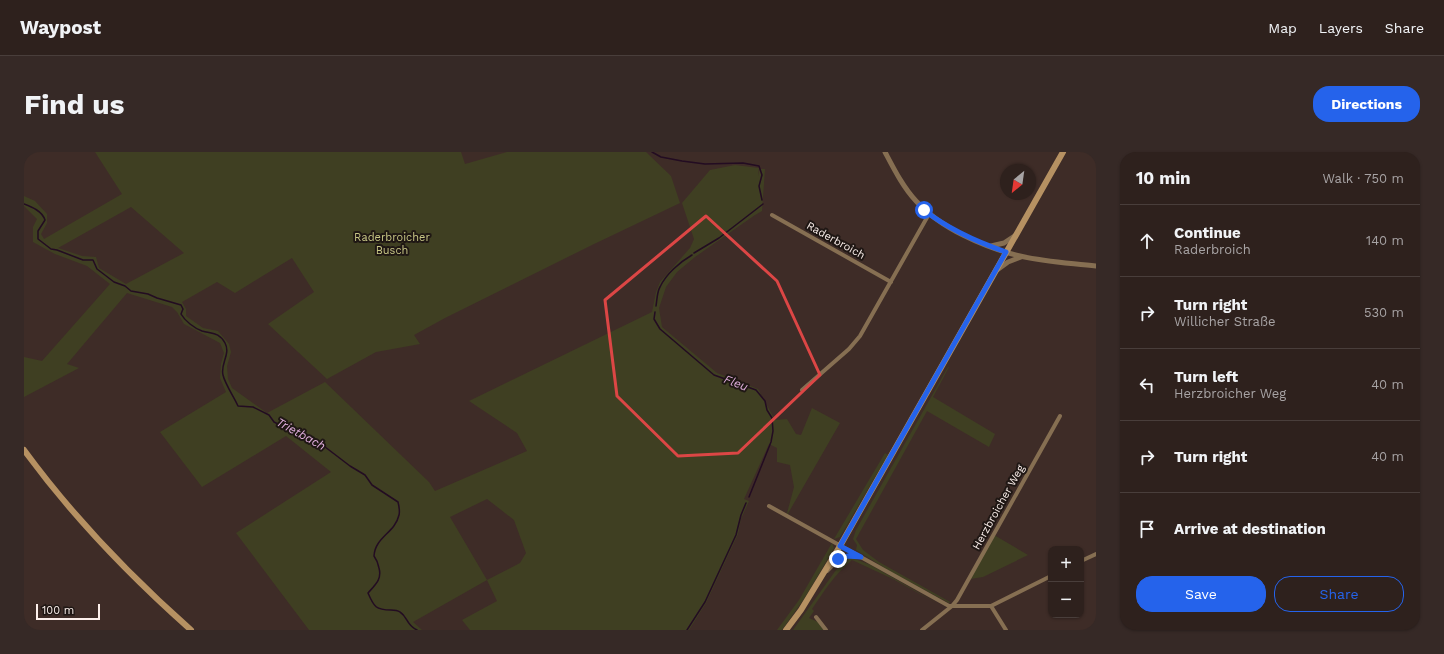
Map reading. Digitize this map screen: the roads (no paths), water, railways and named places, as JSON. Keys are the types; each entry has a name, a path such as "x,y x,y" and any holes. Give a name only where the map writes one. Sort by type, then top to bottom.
{"main road":[{"path":"786,630 798,614 840,546 1063,152"},
{"path":"24,450 62,499 100,544 145,589 191,630"}],"street":[{"path":"885,152 909,193 919,205 958,232 989,246 1022,256 1096,266"},
{"path":"802,390 854,344 864,331 930,214"},
{"name":"Raderbroich","path":"772,215 891,282"},
{"path":"989,246 1004,243 1016,235"},
{"path":"995,272 1008,262 1022,256"},
{"name":"Herzbroicher Weg","path":"922,630 952,606 961,593 1060,416"},
{"path":"769,506 944,604 952,606 991,606 1048,578"},
{"path":"1084,560 1096,554"},
{"path":"823,575 842,557 861,557"},
{"path":"991,606 1006,630"},
{"path":"816,617 826,630"}],"waterway":[{"name":"Fleu","path":"652,152 661,157 682,161 705,164 743,163 759,166 762,175 759,186 762,200"},
{"name":"Trietbach","path":"24,204 30,206 44,217 45,220 38,231 38,239 51,249 83,260 93,260 97,269 114,282 125,286 131,291 148,294 181,305 183,309 181,314 190,324 202,331 215,334 223,339 227,347 227,351 222,371 238,406 253,407 269,415 274,422 312,437 350,466 365,475 372,485 398,502 399,515 397,521 381,539 375,550 374,556 377,560 380,575 378,581 368,593 376,607 399,611 403,614 411,626 417,630"},
{"name":"Fleu","path":"694,253 719,238 763,204"},
{"name":"Fleu","path":"656,306 659,289 663,282 678,265 692,255"},
{"name":"Fleu","path":"655,312 654,319 660,329 714,375 756,390 765,401 767,410 772,418 773,431 771,442 749,497"},
{"name":"Fleu","path":"687,630 705,602 736,535 746,503"}],"park label":[{"name":"Raderbroicher Busch","path":"392,243"}]}
